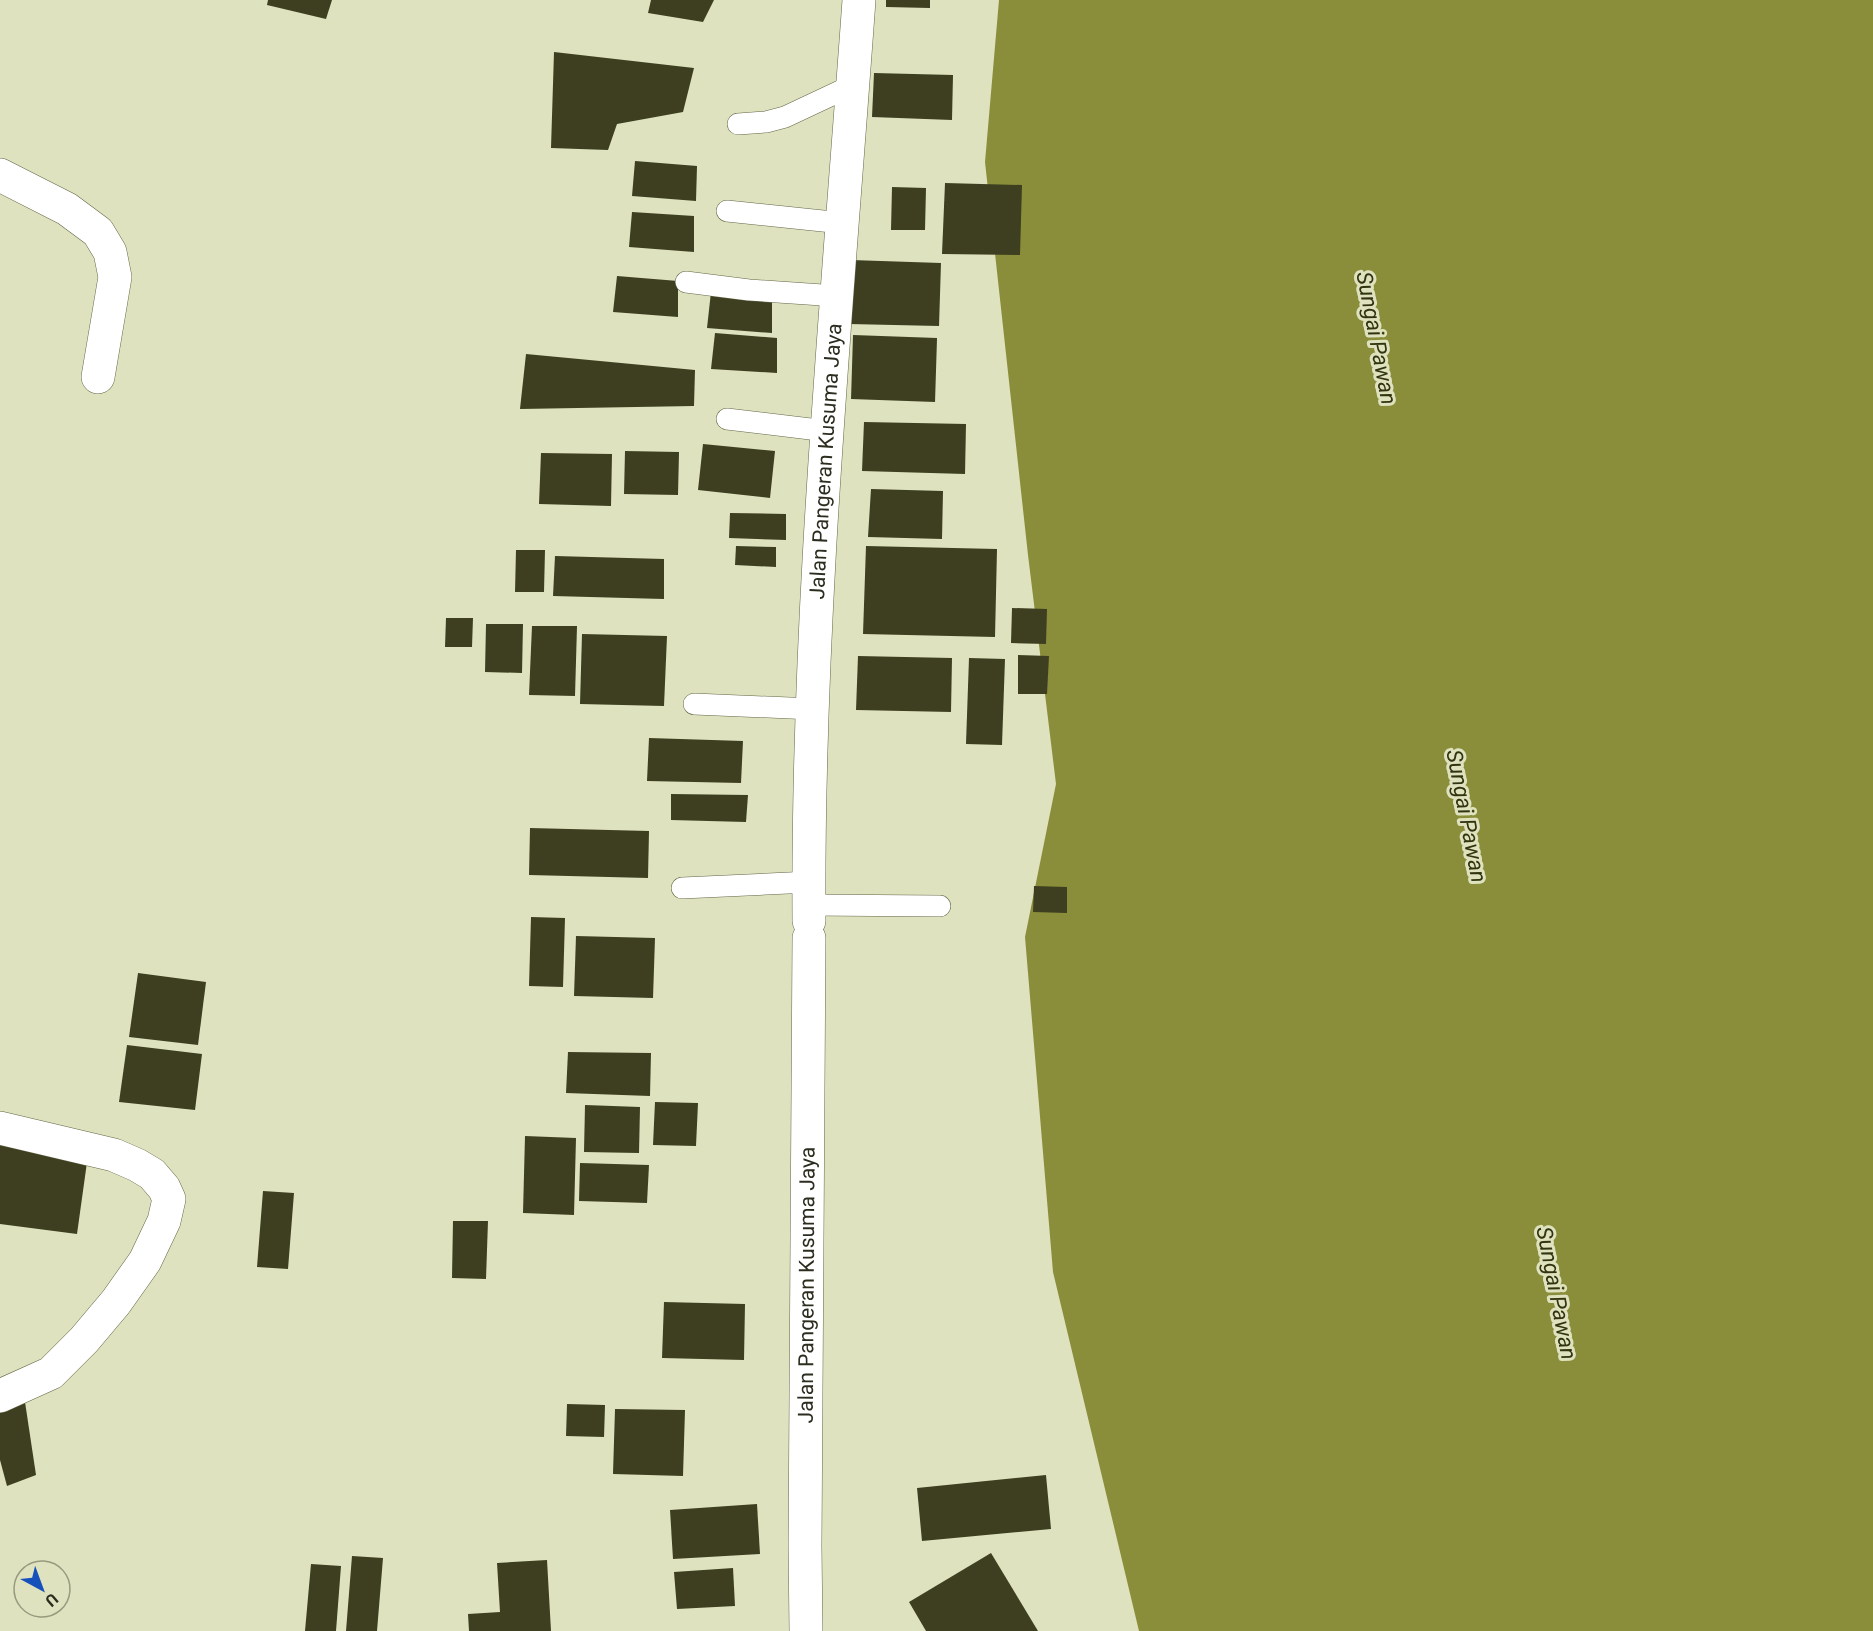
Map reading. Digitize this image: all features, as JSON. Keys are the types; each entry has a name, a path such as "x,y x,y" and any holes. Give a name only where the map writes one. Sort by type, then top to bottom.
{"street":[{"name":"Jalan Pangeran Kusuma Jaya","path":"806,1631 810,761 826,431 859,0"},
{"path":"0,175 67,209 98,232 110,252 115,277 98,377"},
{"path":"0,1128 114,1155 152,1174 170,1199 164,1221 145,1261 116,1302 84,1340 51,1373 0,1396"}],"lane":[{"path":"738,124 766,122 785,117 853,85"},
{"path":"727,211 842,223"},
{"path":"686,282 749,290 837,296"},
{"path":"727,419 826,431"},
{"path":"694,704 813,709"},
{"path":"682,888 809,911 940,906"}],"water":[{"name":"Sungai Pawan","path":"999,0 1873,0 1873,1631 1139,1631 1053,1272 1025,937 1056,784 1028,555 985,162"}],"building":[{"path":"268,0 332,0 326,19 267,5"},
{"path":"651,0 714,0 703,22 648,13"},
{"path":"886,0 930,0 930,8 886,7"},
{"path":"554,52 694,68 683,112 617,124 608,150 551,148"},
{"path":"874,73 953,75 952,120 872,117"},
{"path":"635,161 697,166 696,201 632,196"},
{"path":"945,183 1022,185 1020,255 942,254"},
{"path":"892,187 926,188 925,230 891,230"},
{"path":"632,212 694,216 694,252 629,247"},
{"path":"851,260 941,263 939,326 849,324"},
{"path":"617,276 678,281 678,317 613,312"},
{"path":"711,292 772,297 772,333 707,328"},
{"path":"715,333 777,338 777,373 711,369"},
{"path":"853,335 937,338 935,402 851,399"},
{"path":"526,354 695,370 694,406 520,409"},
{"path":"864,422 966,424 965,474 862,471"},
{"path":"703,444 775,451 770,498 698,490"},
{"path":"625,451 679,452 678,495 624,494"},
{"path":"541,453 612,454 611,506 539,504"},
{"path":"871,489 943,491 942,539 868,537"},
{"path":"730,513 786,514 786,540 729,538"},
{"path":"736,546 776,547 776,567 735,565"},
{"path":"866,546 997,549 995,637 863,634"},
{"path":"516,550 545,550 544,592 515,592"},
{"path":"555,556 664,559 664,599 553,596"},
{"path":"1012,608 1047,609 1046,644 1011,643"},
{"path":"446,618 473,618 472,647 445,647"},
{"path":"486,624 523,624 522,673 485,672"},
{"path":"532,626 577,626 575,696 529,695"},
{"path":"582,634 667,636 664,706 580,704"},
{"path":"1018,655 1049,656 1047,694 1018,694"},
{"path":"858,656 952,658 951,712 856,710"},
{"path":"969,658 1005,659 1002,745 966,744"},
{"path":"649,738 743,741 741,783 647,781"},
{"path":"671,794 748,795 746,822 671,820"},
{"path":"530,828 649,831 648,878 529,875"},
{"path":"1034,886 1067,887 1067,913 1033,912"},
{"path":"531,917 565,918 563,987 529,986"},
{"path":"576,936 655,938 653,998 574,996"},
{"path":"138,973 206,982 198,1045 129,1037"},
{"path":"127,1045 202,1054 195,1110 119,1102"},
{"path":"568,1052 651,1053 650,1096 566,1093"},
{"path":"655,1102 698,1103 696,1146 653,1145"},
{"path":"585,1105 640,1107 639,1153 584,1152"},
{"path":"525,1136 576,1138 574,1215 523,1213"},
{"path":"0,1143 88,1155 77,1234 0,1224"},
{"path":"580,1163 649,1165 647,1203 579,1201"},
{"path":"263,1191 294,1193 288,1269 257,1267"},
{"path":"453,1221 488,1221 486,1279 452,1278"},
{"path":"664,1302 745,1304 744,1360 662,1358"},
{"path":"25,1402 36,1475 7,1486 0,1460 0,1408"},
{"path":"567,1404 605,1405 604,1437 566,1436"},
{"path":"615,1409 685,1410 683,1476 613,1474"},
{"path":"1046,1475 1051,1529 922,1541 917,1488"},
{"path":"757,1504 760,1554 673,1559 670,1510"},
{"path":"991,1553 1038,1631 926,1631 909,1602"},
{"path":"352,1556 383,1558 377,1631 346,1631"},
{"path":"547,1560 551,1631 469,1631 468,1614 500,1612 497,1563"},
{"path":"311,1564 341,1566 336,1631 305,1631"},
{"path":"733,1568 735,1606 677,1609 674,1572"}]}
